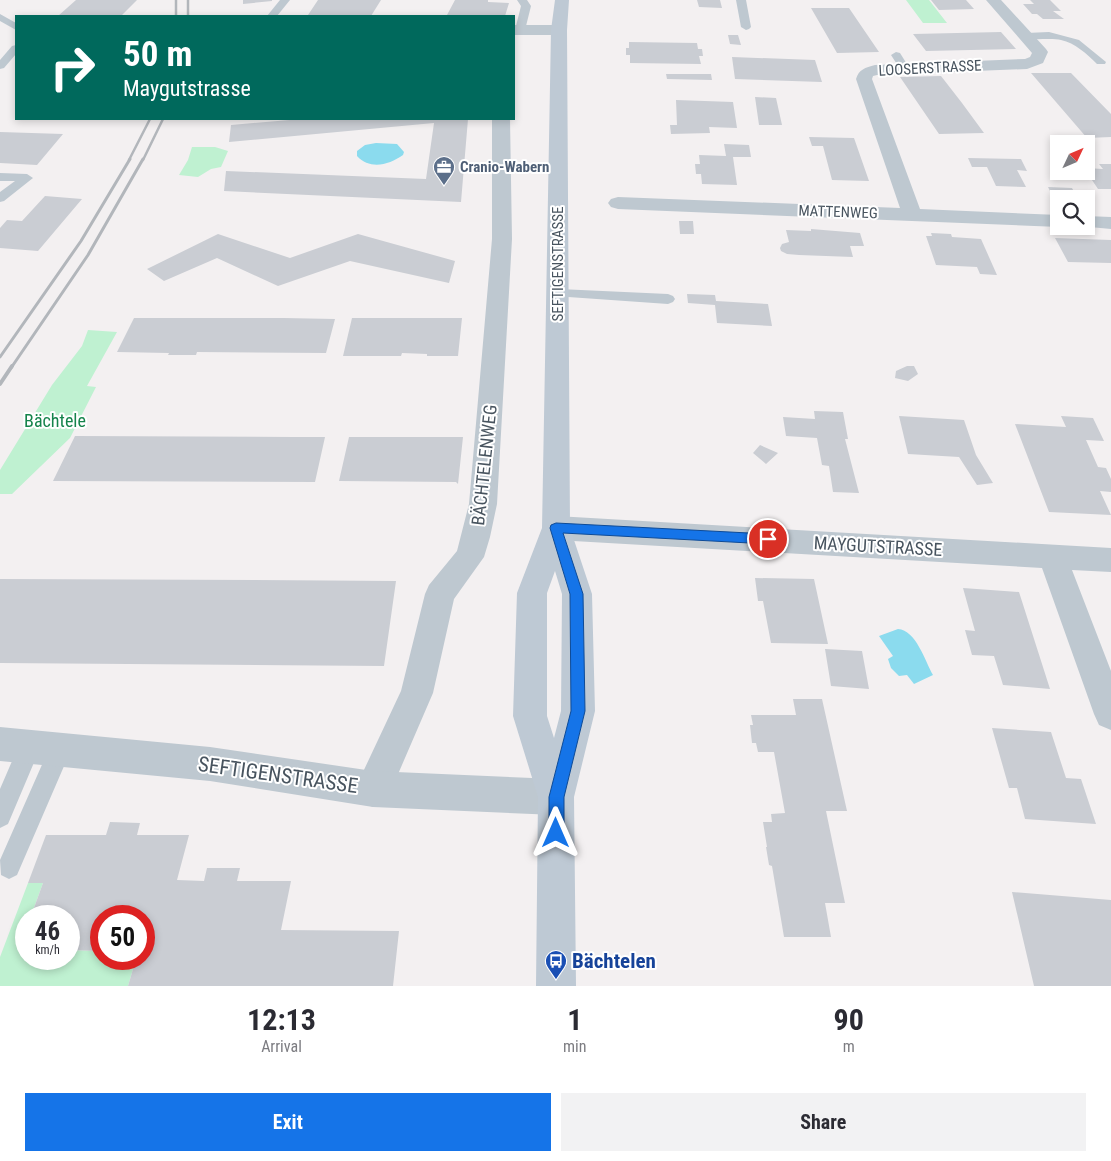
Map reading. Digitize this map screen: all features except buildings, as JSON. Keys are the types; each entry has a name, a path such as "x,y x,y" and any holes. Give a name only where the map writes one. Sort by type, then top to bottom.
{"main road":[{"name":"SEFTIGENSTRASSE","path":"556,986 556,797 578,711 577,594 556,528 560,30 562,0"},
{"name":"SEFTIGENSTRASSE","path":"556,528 532,593 530,716 556,797"}],"street":[{"name":"LOOSERSTRASSE","path":"912,216 864,79 866,73 900,62 1027,64 1037,60 1040,52 993,0"},
{"path":"517,30 560,30"},
{"name":"BÄCHTELENWEG","path":"373,789 417,693 440,594 469,557 476,537 483,504 502,239 501,120"},
{"name":"MATTENWEG","path":"618,203 1050,221"},
{"path":"1095,222 1111,222"},
{"name":"MAYGUTSTRASSE","path":"556,528 1111,560"},
{"path":"1052,556 1111,714"},
{"name":"SEFTIGENSTRASSE","path":"30,747 210,764 373,789 556,797"}],"lane":[{"path":"273,15 285,0"},
{"path":"517,30 526,6 522,0"},
{"path":"741,0 746,27"},
{"path":"0,17 14,24"},
{"path":"1026,36 1043,35 1071,38 1085,46 1101,62"},
{"path":"0,66 15,49"},
{"path":"0,177 27,178 0,198"},
{"path":"559,293 668,299"},
{"path":"0,816 30,747"},
{"path":"9,867 30,747"}],"green space":[{"path":"906,0 929,0 947,23 923,23"},
{"path":"192,147 215,147 228,151 221,167 211,169 198,177 179,175 188,160"},
{"name":"Bächtele","path":"88,330 117,332 87,386 96,387 70,438 12,494 0,494 0,470 52,385 82,346"},
{"path":"28,883 43,883 35,905 20,905"},
{"path":"15,917 15,970 80,970 80,950 90,951 90,970 133,970 128,986 0,986 0,957"}],"water":[{"path":"376,143 397,144 404,152 403,155 392,161 380,164 368,163 357,156 357,151 365,145"},
{"path":"898,629 904,631 915,640 933,675 914,684 907,675 899,676 891,668 888,659 893,656 879,636"}],"railway":[{"path":"176,0 176,15"},
{"path":"188,0 188,15"},
{"path":"129,160 149,120"},
{"path":"143,160 163,120"},
{"path":"0,357 81,241 130,159"},
{"path":"11,368 88,255 143,159"},
{"path":"0,384 12,366"}],"place":[{"name":"Cranio-Wabern","path":"444,186"},
{"name":"Bächtelen","path":"556,980"}],"route":[{"path":"556,833 556,797 578,711 577,594 556,528 768,539"}]}
